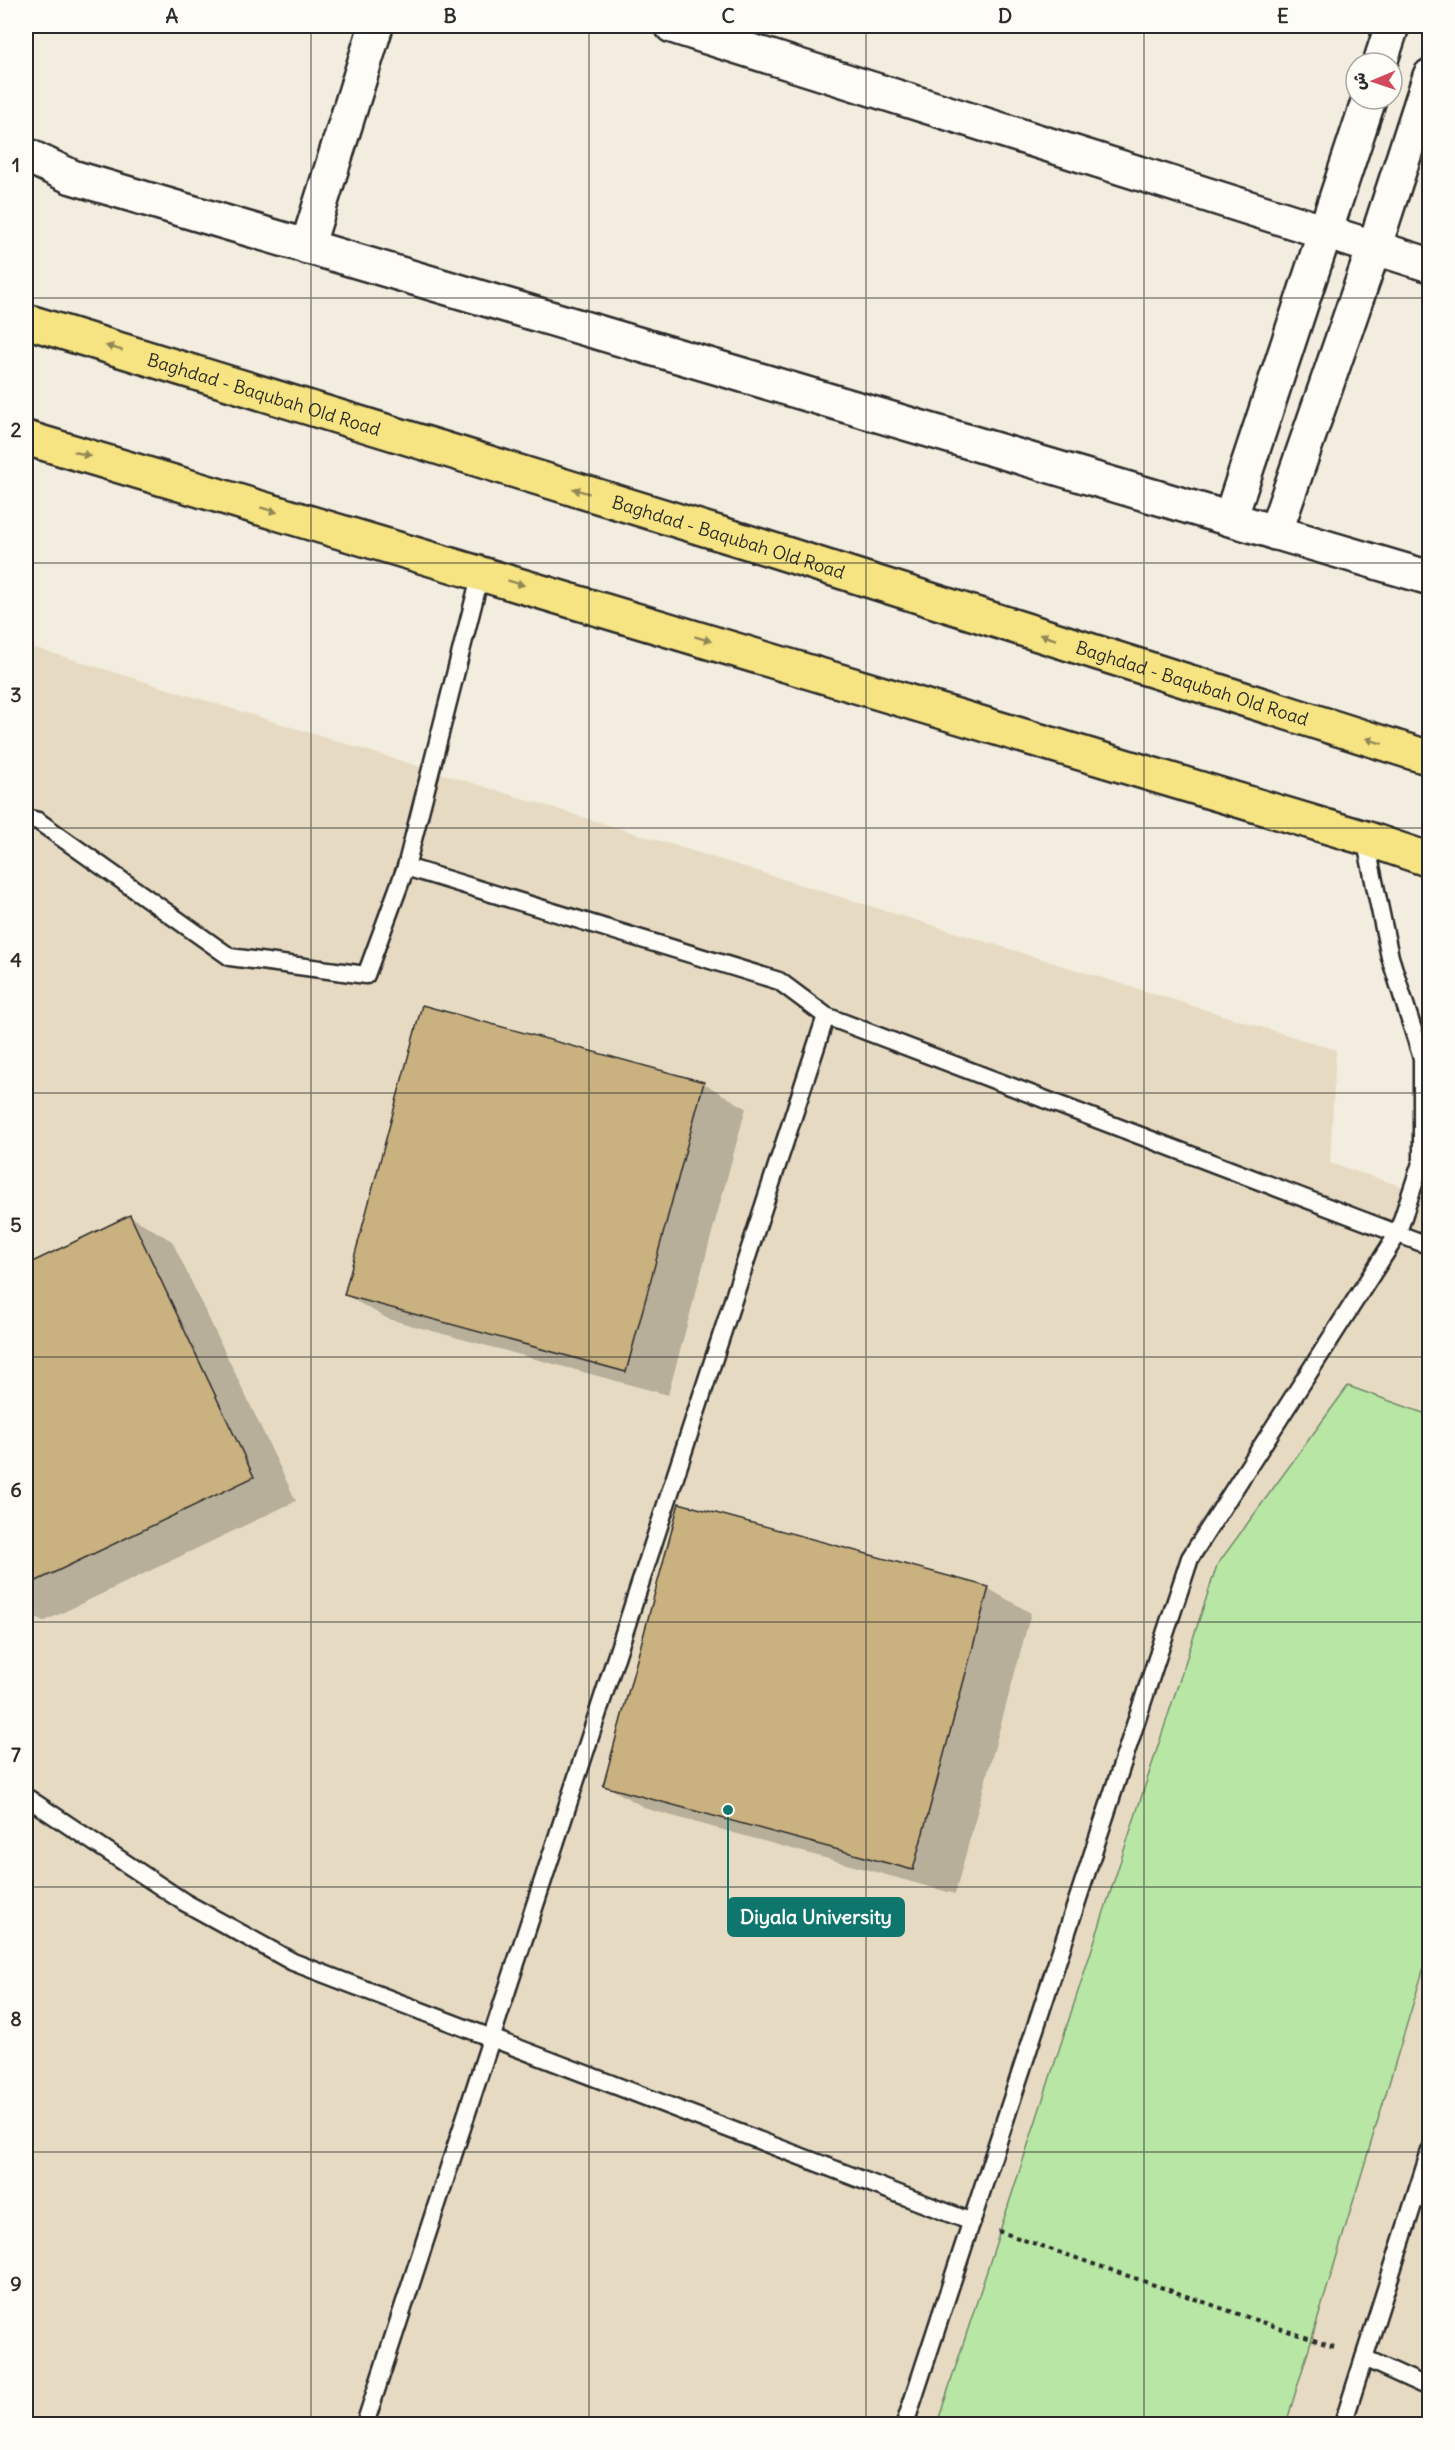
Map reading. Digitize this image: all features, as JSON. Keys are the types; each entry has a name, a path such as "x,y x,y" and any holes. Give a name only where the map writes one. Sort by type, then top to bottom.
{"highway":[{"name":"Baghdad - Baqubah Old Road","path":"26,321 765,548 1430,758"},
{"path":"26,438 1365,838 1430,860"}],"street":[{"path":"307,247 376,26"},
{"path":"672,26 1430,265"},
{"path":"1384,51 1392,26"},
{"path":"1275,533 1374,248 1430,76"},
{"path":"1230,519 1365,111"},
{"path":"26,155 72,177 1430,578"}],"lane":[{"path":"26,818 38,821 230,957 366,975 406,867 481,573"},
{"path":"905,2424 1190,1558 1397,1235 1422,1160 1422,1059 1390,957 1365,838"},
{"path":"406,867 778,981 826,1016 1430,1246"},
{"path":"365,2424 826,1016"},
{"path":"26,1797 184,1902 293,1962 492,2036 972,2222"},
{"path":"1343,2424 1430,2151"},
{"path":"1364,2358 1430,2388"}],"path":[{"path":"972,2222 1364,2358"}],"shaded area":[{"path":"26,645 1336,1050 1330,1163 1429,1195 1429,2424 26,2424"}],"green space":[{"path":"1348,1386 1429,1415 1429,1951 1286,2424 937,2424 1217,1565"}],"building":[{"path":"422,1005 704,1082 626,1372 344,1295"},
{"path":"130,1215 254,1477 26,1586 26,1265"},
{"path":"679,1503 989,1587 913,1870 603,1786"}],"place":[{"name":"Diyala University","path":"728,1810"}]}
